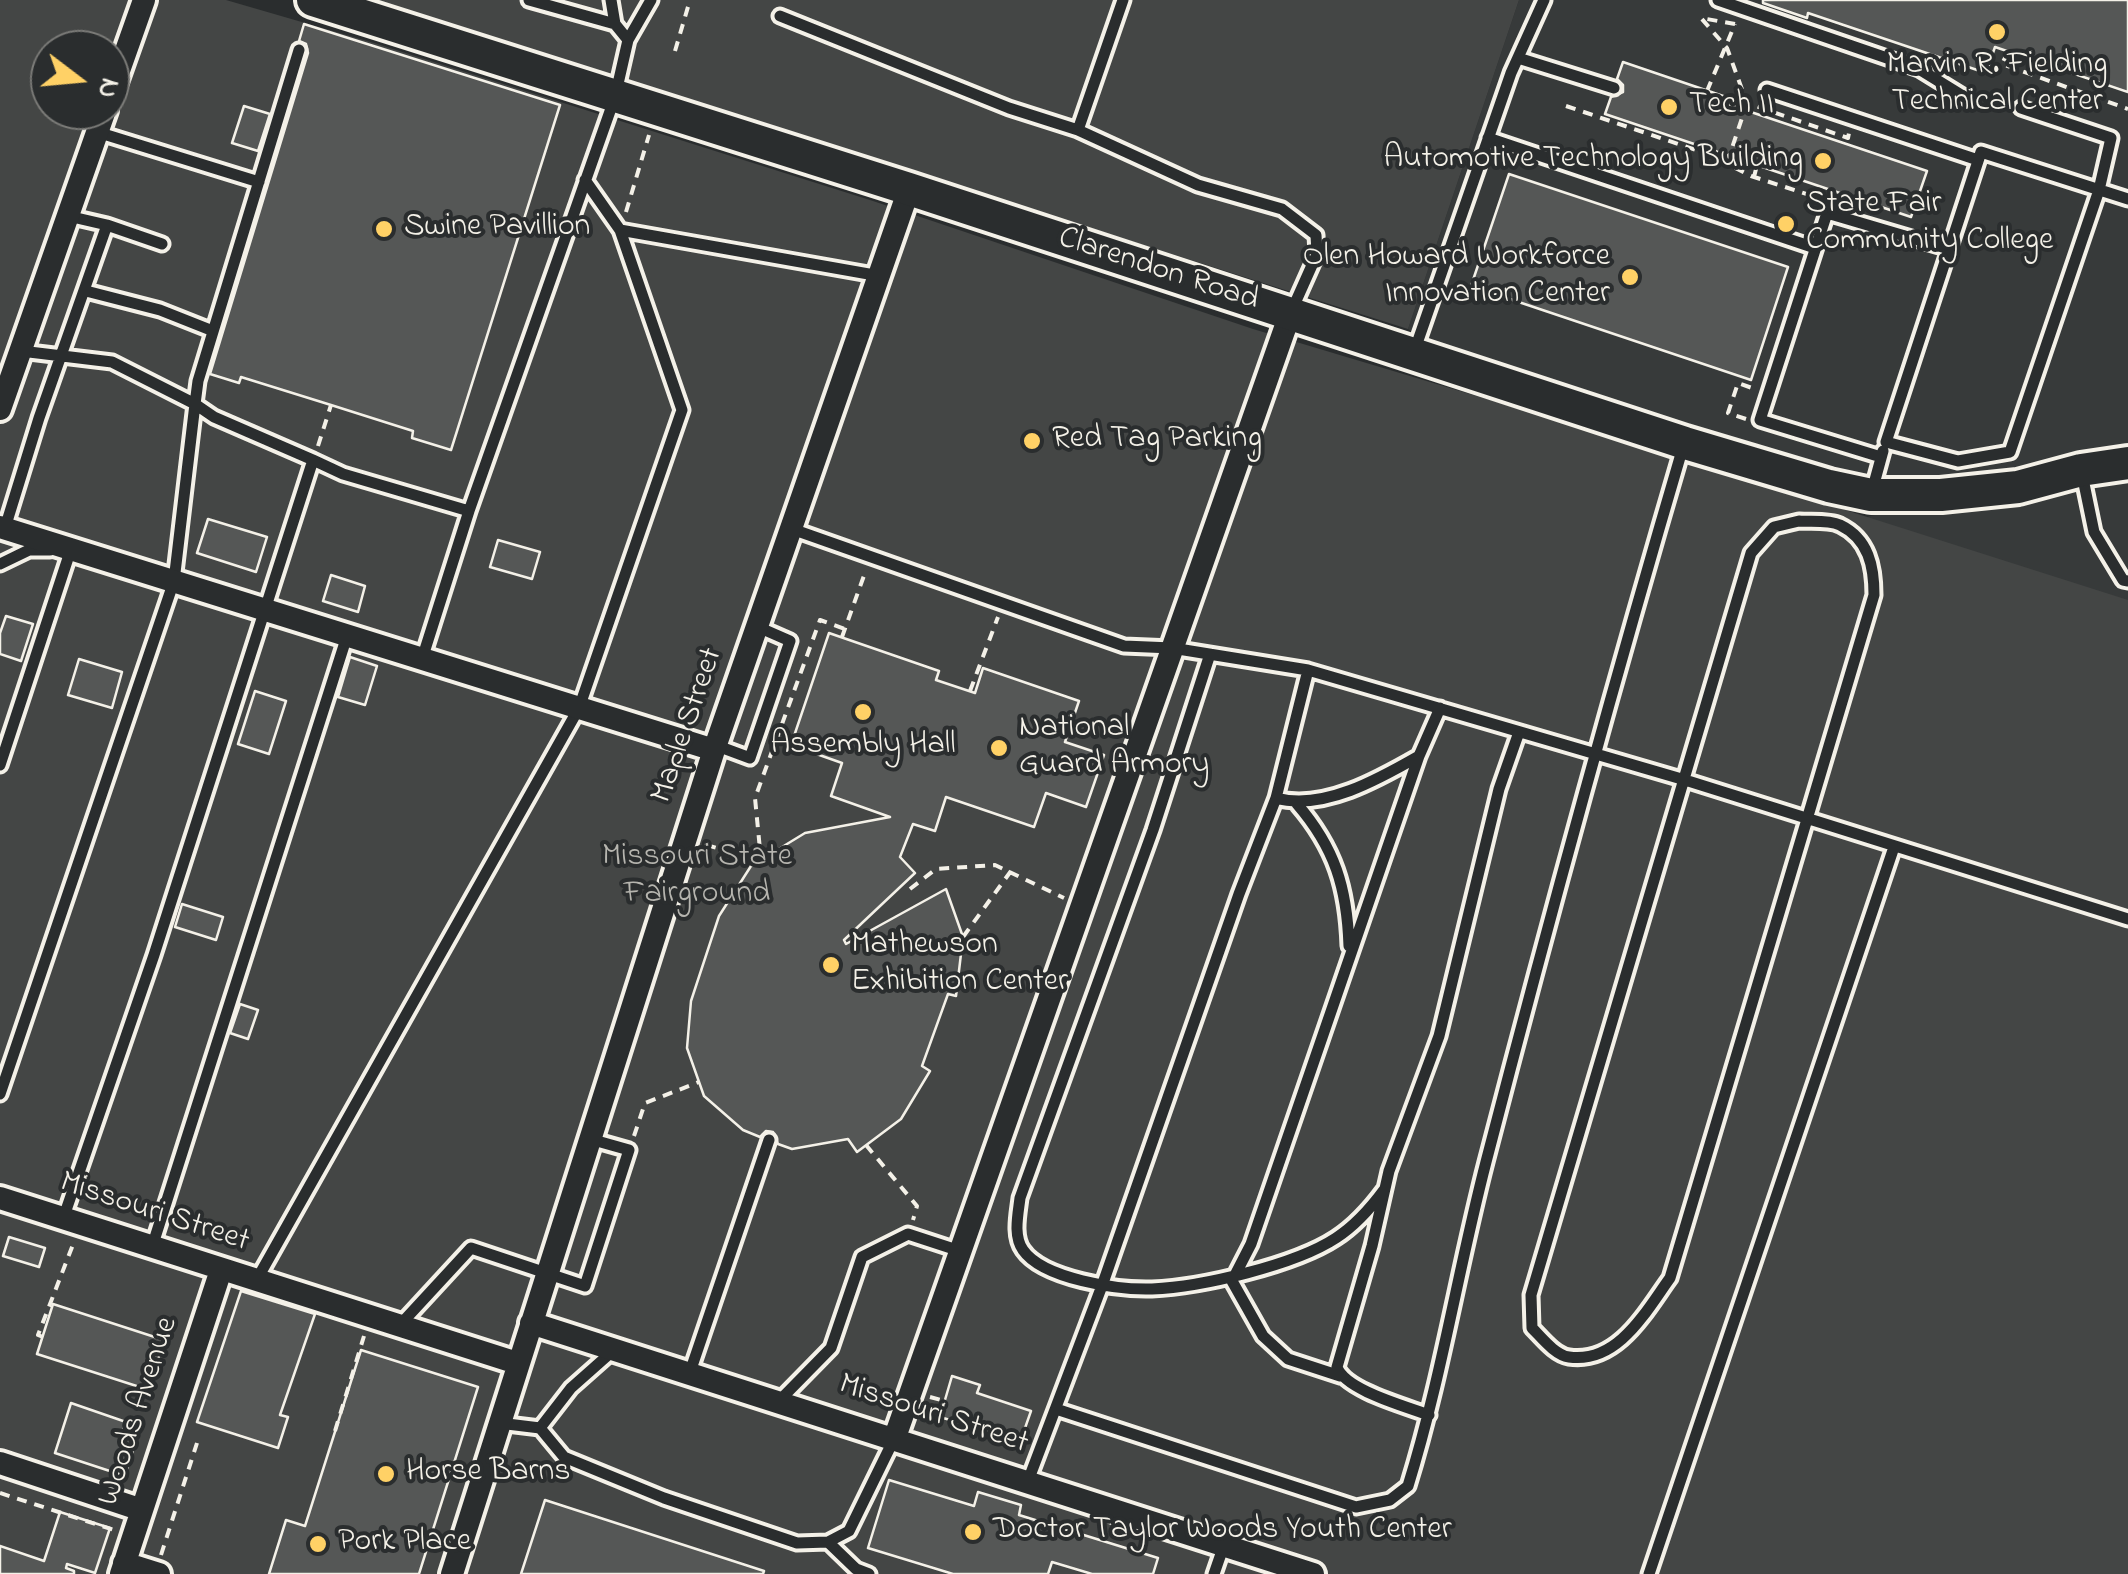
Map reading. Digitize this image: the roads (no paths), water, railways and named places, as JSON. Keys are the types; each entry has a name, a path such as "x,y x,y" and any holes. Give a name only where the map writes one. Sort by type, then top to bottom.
{"street":[{"path":"130,40 144,0"},
{"name":"Clarendon Road","path":"313,0 910,189 1684,443 1871,496 2018,488 2081,470 2128,463"},
{"path":"0,409 98,130"},
{"name":"Maple Street","path":"452,1574 715,748 910,189"},
{"path":"895,1437 1290,314"},
{"path":"2,528 715,748"},
{"name":"Missouri Street","path":"0,1198 518,1363"},
{"name":"Woods Avenue","path":"122,1568 221,1270"},
{"name":"Missouri Street","path":"531,1323 1313,1574"},
{"path":"0,1463 142,1510"},
{"path":"122,1568 157,1573"}],"lane":[{"path":"529,0 615,24"},
{"path":"611,0 615,24 628,40"},
{"path":"422,659 469,511 615,97 628,40 651,0"},
{"path":"1078,130 1123,0"},
{"path":"1414,353 1488,138 1544,0"},
{"path":"1718,0 1920,69 1966,98"},
{"path":"780,16 1008,108 1078,130 1198,185 1282,209 1316,234 1317,254 1290,314"},
{"path":"0,1094 174,582 195,404 299,50"},
{"path":"1518,58 1614,88"},
{"path":"1767,90 1978,160"},
{"path":"1886,442 1958,461 2010,452 2099,190 2111,138 2021,108"},
{"path":"124,130 259,182"},
{"path":"1488,138 1815,248"},
{"path":"1871,496 1981,152 2128,199"},
{"path":"256,1281 579,708 682,410 620,230 585,180"},
{"path":"1881,456 1760,420 1826,213 1949,249"},
{"path":"68,216 162,244"},
{"path":"2,528 107,225"},
{"path":"620,230 880,276"},
{"path":"86,291 160,310 214,331"},
{"path":"21,351 112,362 214,417 344,474 469,511"},
{"path":"1056,1409 1356,1507 1390,1500 1408,1486 1446,1350 1484,1167 1593,753 1684,443"},
{"path":"72,1222 314,460"},
{"path":"2081,470 2094,532 2122,580 2128,581"},
{"path":"1799,521 1840,525 1866,547 1874,569 1874,594 1807,819 1670,1278 1620,1344 1597,1353 1568,1357 1532,1328 1531,1294 1751,553 1774,528 1799,521"},
{"path":"792,529 1124,646 1172,648 1308,670 1685,780 2128,919"},
{"path":"0,564 29,550 72,549 0,765"},
{"path":"715,748 750,758 790,640 758,627"},
{"path":"152,1248 347,636"},
{"path":"1210,654 1153,830 1020,1198 1016,1232 1022,1250 1040,1267 1070,1280 1150,1289 1234,1275 1293,1258 1334,1240 1364,1217 1384,1190"},
{"path":"1028,1481 1276,798 1308,670"},
{"path":"1428,1415 1358,1388 1340,1376 1288,1359 1262,1336 1232,1281 1250,1244 1419,756 1440,708"},
{"path":"1340,1376 1337,1366 1384,1190 1439,1036 1499,789 1519,732"},
{"path":"1276,798 1297,804 1350,790 1419,756"},
{"path":"1297,804 1320,830 1333,856 1348,906 1350,955"},
{"path":"1649,1574 1894,847"},
{"path":"399,1326 472,1248 585,1286 629,1150 590,1139"},
{"path":"690,1372 769,1140"},
{"path":"779,1400 830,1348 862,1257 908,1234 960,1252"},
{"path":"540,1428 571,1388 615,1349"},
{"path":"499,1423 540,1428 564,1456 664,1498 797,1543 828,1542 849,1531 895,1437"},
{"path":"828,1542 856,1569 869,1574"},
{"path":"1214,1574 1224,1545"}],"place":[{"name":"Marvin R. Fielding Technical Center","path":"1997,32"},
{"name":"Tech II","path":"1669,107"},
{"name":"Automotive Technology Building","path":"1823,161"},
{"name":"State Fair Community College","path":"1786,224"},
{"name":"Swine Pavillion","path":"384,229"},
{"name":"Olen Howard Workforce Innovation Center","path":"1630,277"},
{"name":"Red Tag Parking","path":"1032,441"},
{"name":"Assembly Hall","path":"863,712"},
{"name":"National Guard Armory","path":"999,748"},
{"name":"Mathewson Exhibition Center","path":"831,965"},
{"name":"Horse Barns","path":"386,1474"},
{"name":"Doctor Taylor Woods Youth Center","path":"973,1532"},
{"name":"Pork Place","path":"318,1544"}],"park label":[{"name":"Missouri State Fairground","path":"697,878"}]}
